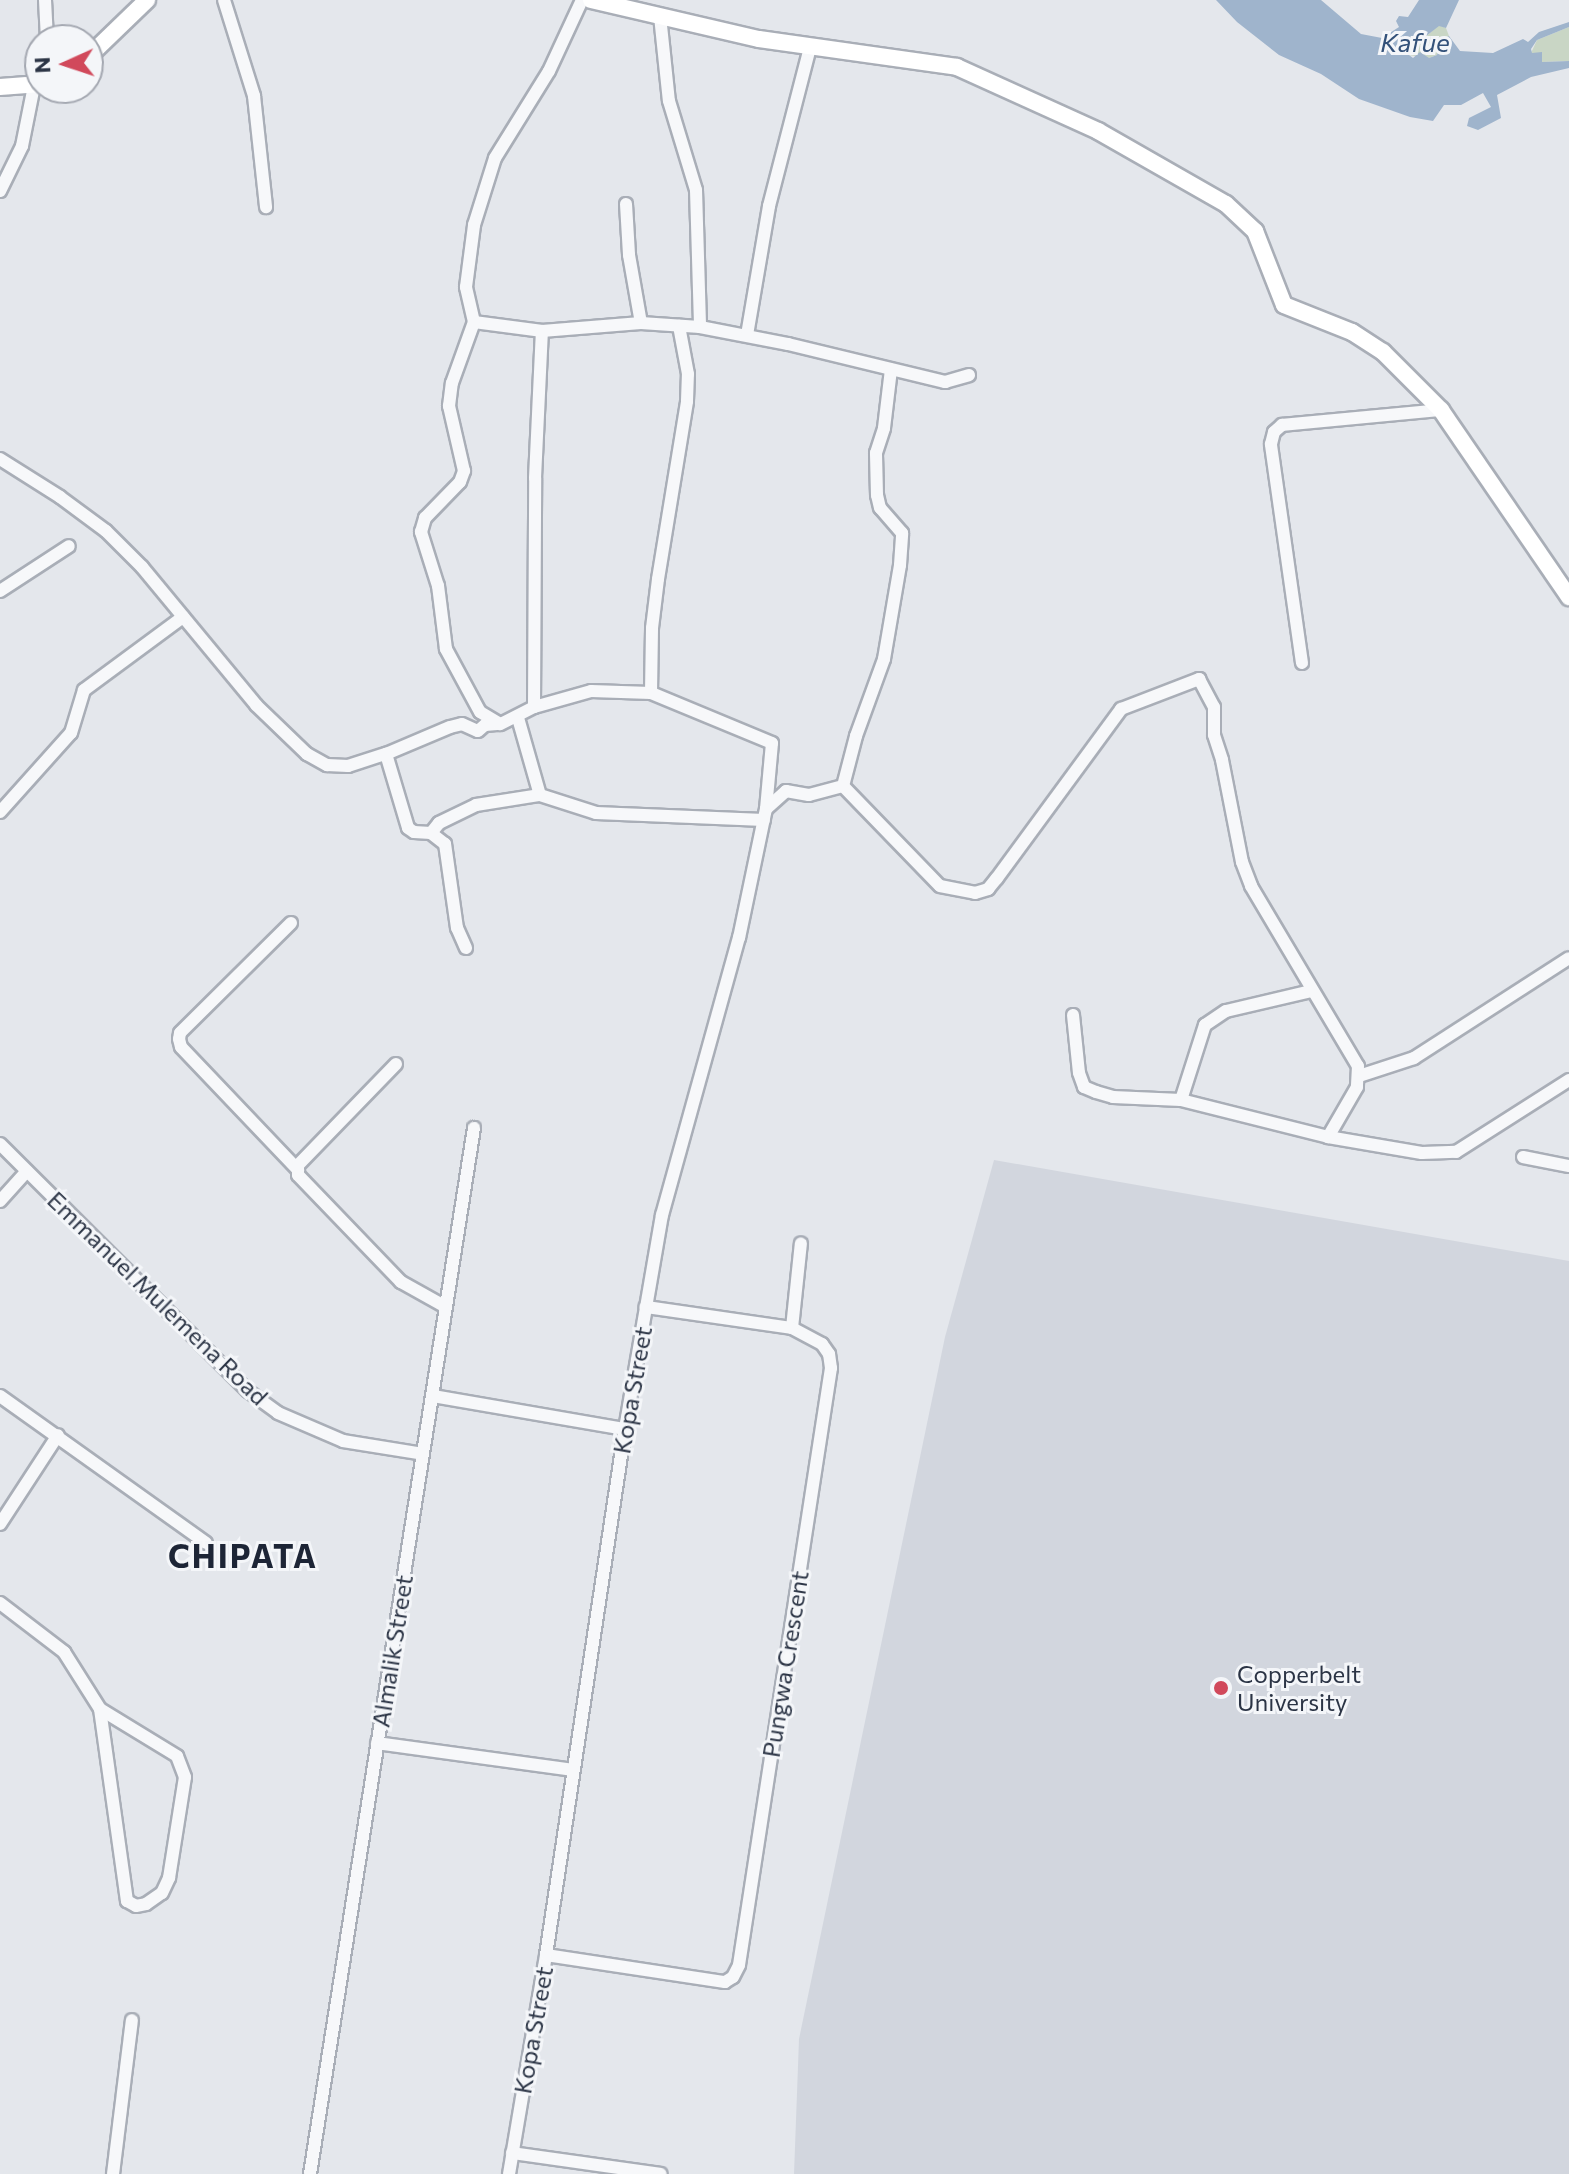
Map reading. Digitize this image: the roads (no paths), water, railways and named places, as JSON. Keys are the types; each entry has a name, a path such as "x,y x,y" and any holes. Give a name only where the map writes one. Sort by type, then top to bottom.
{"street":[{"path":"45,0 46,24"},
{"path":"104,38 130,7 147,0"},
{"path":"224,0 254,96 266,207"},
{"path":"500,724 480,712 450,660 438,586 421,532 425,518 460,482 464,471 449,406 452,383 474,322 466,287 467,261 487,178 495,158 549,71 582,0"},
{"path":"591,0 713,31 957,67 1121,143 1242,216 1264,248 1284,305 1352,332 1383,352 1441,410 1569,597"},
{"path":"660,16 669,101 696,190 700,327"},
{"path":"747,335 769,206 810,47"},
{"path":"0,87 24,86"},
{"path":"0,191 22,146 32,104"},
{"path":"626,204 629,255 641,323"},
{"path":"474,322 542,331 641,323 700,327 747,335 945,382 969,375"},
{"path":"0,459 106,531 256,705 307,754 337,767 386,754 450,727 462,724 478,731 485,725 518,718 534,707 591,691 651,693 655,603 687,401 688,374 679,326"},
{"path":"534,707 535,478 542,331"},
{"path":"843,786 856,736 884,659 900,565 902,533 880,508 877,495 876,453 884,428 891,369"},
{"path":"1302,663 1271,444 1274,432 1282,425 1441,410"},
{"path":"0,591 69,546"},
{"path":"0,812 71,733 84,690 183,617"},
{"path":"843,786 940,886 975,893 988,889 997,878 1121,709 1199,679 1214,707 1214,735 1222,760 1242,862 1251,886 1353,1057 1359,1076 1328,1137"},
{"name":"Kopa Street","path":"509,2174 646,1307 673,1165 700,1087 725,999 765,814 772,743 651,693"},
{"path":"518,718 540,795"},
{"path":"386,754 408,828 414,832 431,833 445,844 457,928 466,948"},
{"path":"431,833 450,816 476,805 540,795 596,813 765,814 786,791 809,795 843,786"},
{"path":"291,923 180,1033 181,1047 298,1170 300,1179 401,1282 446,1307"},
{"path":"1359,1076 1414,1058 1569,958"},
{"path":"1181,1100 1205,1025 1226,1011 1311,991"},
{"path":"1073,1015 1084,1087 1113,1097 1181,1100 1328,1137 1422,1153 1456,1152 1569,1080"},
{"path":"298,1170 396,1064"},
{"name":"Almalik Street","path":"310,2174 474,1128"},
{"name":"Emmanuel Mulemena Road","path":"0,1144 248,1391 278,1413 343,1441 423,1454"},
{"path":"1523,1157 1569,1166"},
{"path":"0,1201 27,1171"},
{"path":"792,1328 801,1243"},
{"name":"Pungwa Crescent","path":"546,1955 725,1982 733,1977 739,1965 831,1368 829,1354 822,1344 792,1328 646,1307"},
{"path":"0,1396 206,1543"},
{"path":"433,1396 625,1429"},
{"path":"0,1524 58,1435"},
{"path":"0,1603 64,1652 100,1709 127,1901 136,1906 146,1904 162,1893 169,1878 185,1777 177,1756 100,1709"},
{"path":"377,1743 573,1770"},
{"path":"113,2174 132,2020"},
{"path":"512,2153 661,2174"}],"water":[{"path":"1216,0 1321,0 1361,34 1382,38 1399,27 1396,21 1399,16 1408,17 1419,0 1459,0 1446,28 1439,26 1421,40 1417,37 1409,55 1413,58 1420,52 1429,58 1437,55 1441,41 1449,36 1460,51 1493,53 1523,39 1528,42 1539,32 1569,22 1569,27 1537,40 1531,49 1532,53 1542,52 1542,62 1569,61 1569,68 1531,77 1497,95 1501,118 1478,130 1467,126 1469,118 1491,107 1483,93 1461,105 1444,105 1433,121 1410,117 1359,99 1321,74 1279,55 1237,22"}],"place":[{"name":"Copperbelt University","path":"1221,1688"}],"district":[{"name":"CHIPATA","path":"243,1555"}],"water label":[{"name":"Kafue","path":"1415,42"}]}
